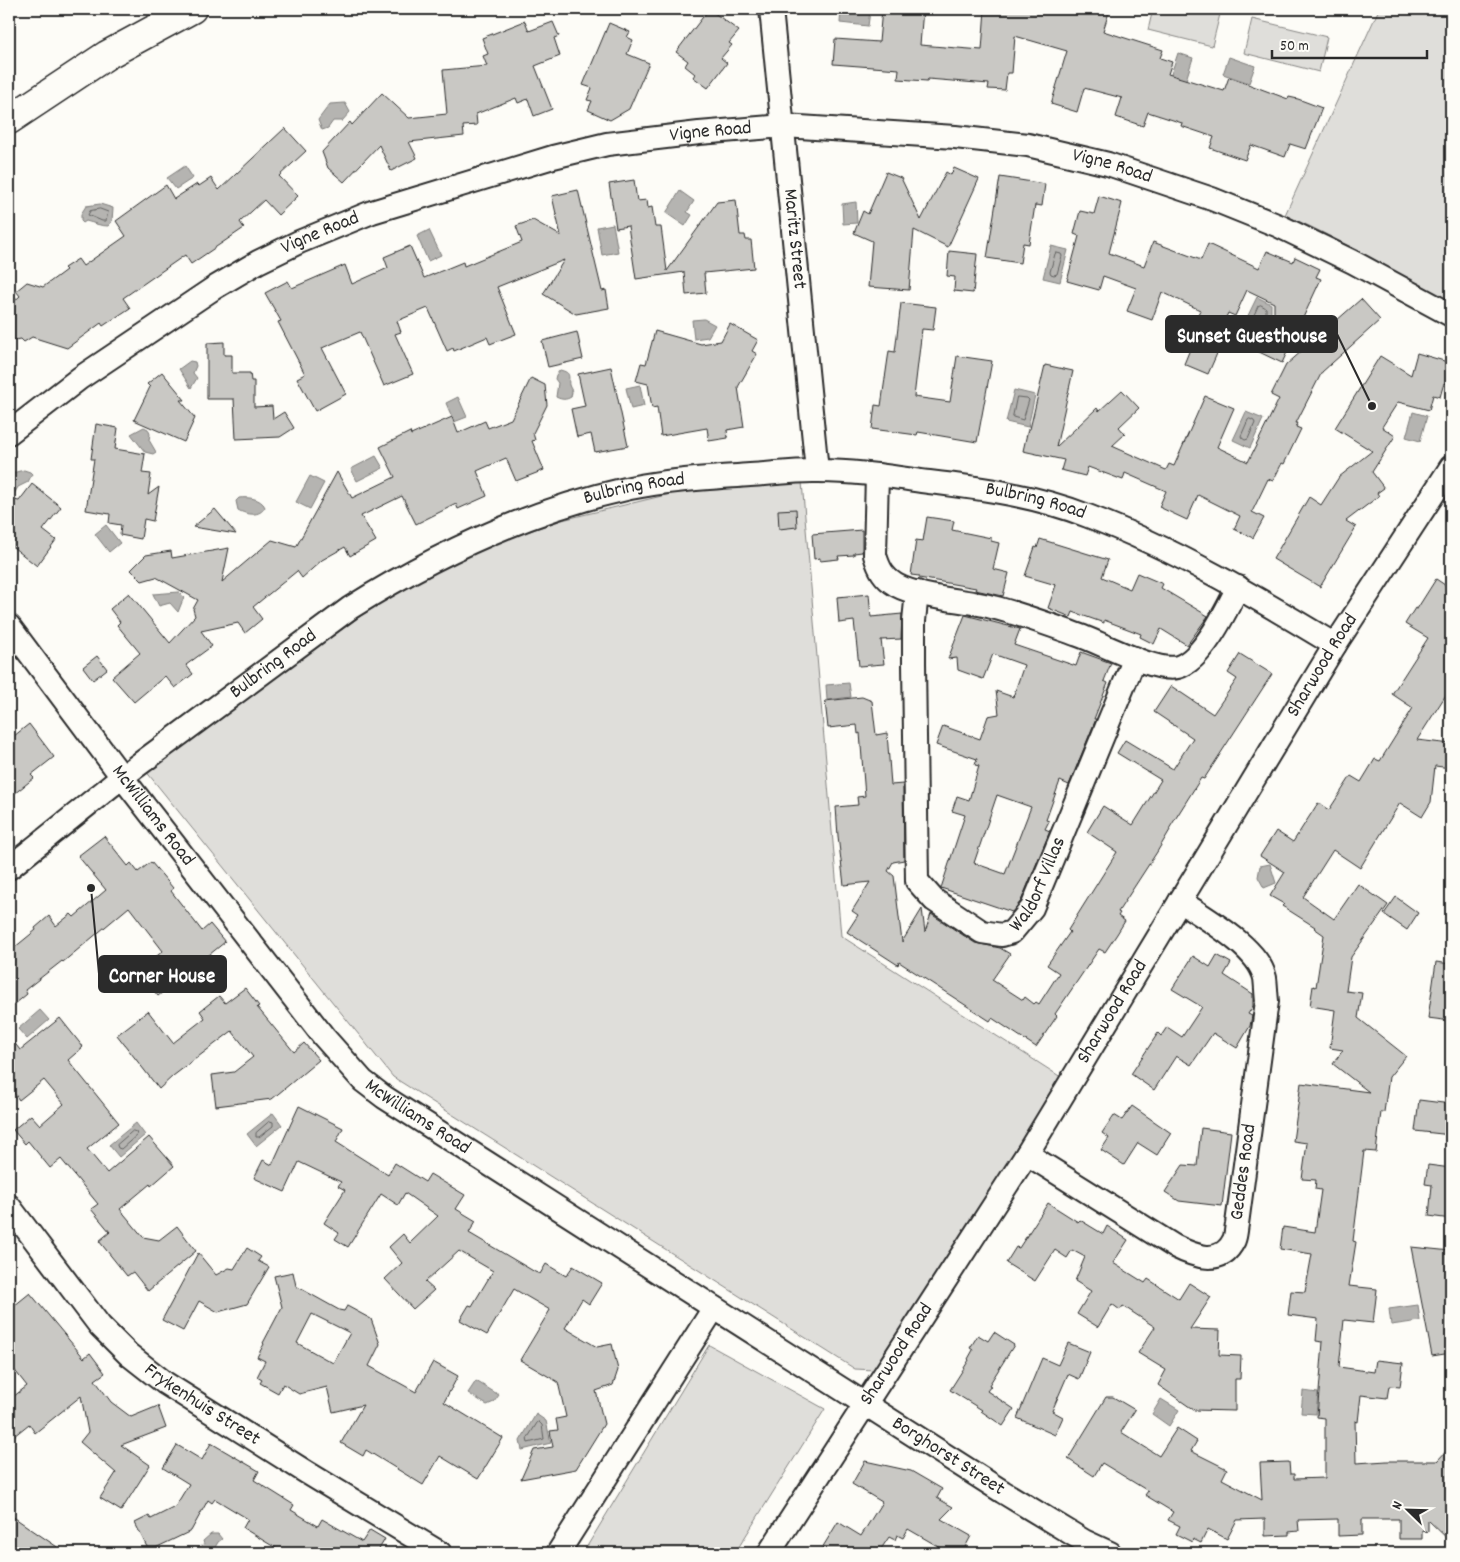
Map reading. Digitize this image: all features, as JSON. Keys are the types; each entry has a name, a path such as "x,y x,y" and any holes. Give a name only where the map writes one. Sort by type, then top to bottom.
{"main road":[{"path":"9,120 107,55 192,9"}],"street":[{"name":"Maritz Street","path":"771,9 817,470"},
{"name":"Vigne Road","path":"9,433 80,378 214,288 258,262 299,242 372,212 553,157 607,144 699,133 784,126 955,136 1028,146 1108,164 1212,199 1279,226 1353,262 1451,315"},
{"name":"Sharwood Road","path":"769,1553 1027,1154 1335,645 1451,467"},
{"name":"Bulbring Road","path":"9,868 122,777 350,608 405,575 495,531 580,502 631,488 686,480 817,470 877,475 972,487 1052,504 1088,515 1128,532 1238,587 1335,645"},
{"path":"877,475 875,555 878,565 883,575 897,585 917,592 993,607 1080,636 1165,668 1178,667 1189,662 1199,651 1222,620 1238,587"},
{"name":"Waldorf Villas","path":"917,592 914,621 917,881 934,900 982,932 1002,935 1012,932 1032,908 1135,658"},
{"name":"McWilliams Road","path":"9,626 122,777 324,1037 363,1081 384,1097 714,1308"},
{"name":"Geddes Road","path":"1027,1154 1174,1246 1190,1254 1204,1258 1214,1256 1225,1252 1234,1240 1267,1001 1265,976 1258,961 1244,946 1180,901"},
{"name":"Frykenhuis Street","path":"9,1206 100,1326 128,1354 165,1383 306,1472 440,1553"},
{"path":"558,1553 714,1308"},
{"name":"Borghorst Street","path":"714,1308 1003,1492 1084,1541 1110,1553"}],"shaded area":[{"path":"1153,9 1200,9 1220,14 1212,46 1148,30"},
{"path":"1379,9 1451,9 1451,304 1390,268 1285,215"},
{"path":"1252,19 1327,37 1319,72 1244,53"},
{"path":"802,482 841,936 1067,1081 875,1370 855,1369 393,1077 145,770 372,608 423,578 492,544 562,520 695,488"},
{"path":"709,1345 825,1409 735,1553 583,1553"}],"water":[{"path":"841,9 870,11 868,26 840,23"},
{"path":"1178,53 1193,58 1183,89 1168,83"},
{"path":"1229,57 1255,66 1249,83 1223,74"},
{"path":"345,103 350,112 342,121 333,121 328,128 322,130 318,120 330,104"},
{"path":"185,166 193,178 176,189 167,178"},
{"path":"680,191 694,201 687,212 692,215 685,226 666,213"},
{"path":"856,202 857,223 843,224 842,204"},
{"path":"100,204 113,208 112,221 108,226 86,221 83,223 81,221 81,214 86,206"},
{"path":"613,224 618,252 602,255 597,227"},
{"path":"429,230 441,255 428,261 417,236"},
{"path":"1051,246 1068,250 1060,282 1043,278"},
{"path":"1257,297 1271,304 1271,316 1261,339 1241,330"},
{"path":"704,319 715,325 708,337 694,339 692,320"},
{"path":"190,361 195,362 196,366 193,373 197,378 191,388 179,369"},
{"path":"560,370 568,374 569,385 572,391 571,397 566,399 556,397 558,383 555,379"},
{"path":"640,385 644,406 631,409 626,388"},
{"path":"1014,390 1035,395 1028,427 1006,422"},
{"path":"458,397 467,417 454,422 446,403"},
{"path":"1246,412 1263,419 1250,448 1233,440"},
{"path":"1413,412 1427,416 1420,441 1406,437"},
{"path":"144,427 148,429 150,434 149,440 156,452 153,454 145,452 131,434"},
{"path":"376,456 383,468 357,481 351,469"},
{"path":"24,470 32,474 28,482 18,487 14,494 9,493 9,476"},
{"path":"310,476 324,483 310,509 296,502"},
{"path":"239,498 257,500 265,507 257,514 245,513 238,510 236,501"},
{"path":"106,525 120,543 109,552 95,534"},
{"path":"179,592 184,597 178,612 170,603 159,606 153,594"},
{"path":"849,683 851,697 827,700 826,685"},
{"path":"1270,864 1276,883 1264,888 1258,877 1260,866"},
{"path":"40,1010 49,1020 27,1039 18,1029"},
{"path":"273,1113 282,1125 256,1146 247,1134"},
{"path":"136,1123 145,1135 119,1157 109,1145"},
{"path":"1418,1305 1420,1321 1391,1325 1389,1309"},
{"path":"476,1381 499,1395 494,1402 487,1405 468,1393"},
{"path":"1303,1391 1318,1393 1316,1414 1301,1413"},
{"path":"1161,1399 1179,1410 1169,1426 1152,1414"},
{"path":"536,1414 546,1421 551,1443 522,1450 520,1441"},
{"path":"211,1534 218,1534 222,1539 218,1542 212,1553 197,1553 196,1551 204,1544 203,1541"}],"building":[{"path":"709,9 739,31 729,43 732,45 721,58 727,63 708,88 693,77 695,74 685,66 688,61 676,52"},
{"path":"882,9 923,9 920,45 982,50 985,9 1110,9 1103,31 1163,50 1160,58 1172,62 1168,74 1224,91 1229,77 1288,99 1289,97 1298,99 1322,108 1306,149 1290,144 1285,157 1251,145 1245,160 1210,148 1214,137 1181,126 1182,123 1148,112 1143,126 1116,117 1122,98 1084,88 1077,112 1051,104 1067,51 1015,36 1012,73 1007,73 1005,90 988,89 989,84 928,79 927,81 898,79 899,69 833,64 835,39 879,42"},
{"path":"525,21 529,31 553,22 559,36 554,38 560,56 535,66 552,109 534,116 528,99 518,103 516,98 476,114 477,125 463,126 464,136 409,142 417,158 391,171 379,145 344,182 328,168 322,152 350,122 352,125 382,93 409,118 447,114 443,70 487,66 483,56 488,54 482,38"},
{"path":"609,23 630,32 627,37 633,40 627,54 649,63 629,109 610,120 588,110 592,101 587,100 592,88 583,85"},
{"path":"285,128 306,151 279,176 298,196 278,215 264,200 240,222 244,228 191,264 185,255 123,298 130,308 103,326 101,323 67,348 32,337 24,342 21,339 9,341 9,306 20,296 16,291 27,282 43,287 66,270 64,268 78,259 83,266 126,236 116,221 166,185 174,199 197,184 199,186 211,178 219,190"},
{"path":"954,168 979,179 948,247 914,230 909,290 868,287 872,241 854,233 863,211 868,214 886,172 901,178 921,220 946,172 951,175"},
{"path":"1000,177 1045,184 1042,206 1035,205 1029,244 1023,243 1020,263 987,258"},
{"path":"634,180 637,201 647,200 648,208 652,207 655,227 661,227 667,271 717,202 736,200 740,235 745,235 746,240 751,240 754,268 704,273 706,293 686,295 684,272 636,279 628,226 616,228 609,184"},
{"path":"578,190 602,291 606,290 609,308 576,314 543,294 564,260 497,287 516,334 490,344 487,337 454,351 453,348 447,351 428,308 397,321 401,332 395,334 413,374 384,386 360,332 322,348 346,394 315,411 297,378 305,374 278,322 281,321 265,293 288,281 292,288 345,265 352,284 388,268 384,257 410,246 424,278 463,262 464,266 522,242 516,226 533,220 561,236 552,196"},
{"path":"1099,196 1122,203 1109,253 1144,266 1153,242 1201,260 1208,244 1259,268 1267,251 1293,262 1295,257 1320,269 1316,277 1321,279 1282,363 1257,351 1274,316 1274,303 1247,290 1235,316 1228,313 1212,346 1219,349 1208,374 1184,364 1195,337 1189,334 1200,310 1162,292 1152,320 1127,311 1136,288 1103,276 1099,290 1067,281 1079,236 1074,234 1080,211 1094,214"},
{"path":"949,251 977,254 973,293 954,291 955,277 947,276"},
{"path":"1361,299 1380,320 1322,372 1296,423 1298,423 1296,427 1301,429 1284,464 1282,463 1273,481 1268,479 1252,512 1264,518 1253,538 1234,529 1240,516 1198,495 1187,520 1159,507 1166,491 1125,473 1123,480 1088,467 1085,476 1061,470 1064,460 1023,451 1045,365 1073,371 1056,447 1097,408 1099,411 1122,390 1139,408 1119,427 1125,434 1112,446 1166,470 1169,464 1174,466 1205,396 1234,408 1217,447 1248,462 1279,399 1271,395 1286,365"},
{"path":"901,303 936,307 933,330 922,329 914,397 950,402 957,356 992,361 977,442 918,432 917,435 872,429 875,405 881,406 889,351 895,352"},
{"path":"730,324 758,340 752,351 757,354 738,387 744,427 727,430 728,438 709,441 707,428 661,436 657,407 652,408 648,384 636,381 641,363 646,364 655,331 701,344 721,341"},
{"path":"577,332 583,359 548,367 542,341"},
{"path":"224,342 224,355 232,355 232,373 250,373 251,381 254,381 254,407 272,406 273,419 284,412 294,428 280,437 236,439 234,399 207,399 207,343"},
{"path":"1417,353 1451,363 1451,385 1444,383 1440,397 1433,395 1429,410 1398,402 1382,427 1395,436 1372,472 1384,488 1377,493 1379,496 1346,521 1356,527 1320,587 1273,559 1309,497 1321,505 1339,477 1372,451 1335,428 1380,356 1411,375"},
{"path":"611,367 628,446 595,452 591,434 577,437 571,409 585,406 578,374"},
{"path":"162,372 185,400 180,400 195,418 184,442 134,420 150,387 147,384"},
{"path":"531,378 545,385 547,405 533,433 535,440 532,441 544,470 516,481 506,458 477,471 487,496 458,509 456,504 416,524 402,496 361,516 376,541 350,556 345,547 322,560 302,578 297,571 253,607 262,619 245,633 238,623 201,631 212,646 186,665 193,674 175,688 165,676 134,702 112,677 140,653 117,625 120,622 110,609 129,593 170,643 195,616 193,609 198,600 156,577 142,581 131,570 146,555 171,551 172,558 229,548 222,582 272,540 296,547 337,472 352,498 395,477 380,447 410,432 411,435 452,417 458,433 485,421 488,428 511,419"},
{"path":"96,424 118,428 115,449 145,454 142,473 151,474 148,495 159,487 153,521 144,519 141,539 120,535 121,525 109,523 110,514 86,510 94,459 91,459"},
{"path":"32,484 61,507 43,530 56,540 37,566 9,544 9,499 19,501"},
{"path":"215,509 236,534 193,527"},
{"path":"796,509 797,527 779,529 778,510"},
{"path":"927,517 954,521 952,530 991,538 991,541 999,543 993,569 1009,573 1003,596 975,590 976,588 911,575 916,540 923,541"},
{"path":"862,530 862,552 854,553 854,555 838,556 839,559 820,561 820,558 814,559 812,534"},
{"path":"1040,539 1108,560 1102,577 1130,589 1137,573 1163,584 1161,588 1208,616 1187,645 1161,629 1154,644 1140,637 1141,634 1104,620 1104,623 1073,612 1071,617 1048,608 1056,585 1025,576 1035,547 1037,548"},
{"path":"1436,579 1451,589 1451,687 1417,740 1451,744 1451,768 1435,766 1431,802 1422,817 1400,803 1360,868 1333,850 1303,897 1334,919 1358,884 1388,905 1351,957 1346,991 1362,993 1358,1018 1406,1056 1389,1077 1384,1112 1381,1112 1376,1152 1364,1151 1353,1241 1356,1242 1349,1286 1377,1289 1373,1323 1344,1320 1339,1367 1374,1372 1376,1360 1403,1363 1400,1387 1389,1386 1387,1398 1361,1395 1358,1422 1355,1421 1356,1463 1437,1461 1451,1446 1451,1542 1428,1520 1428,1532 1422,1530 1422,1539 1399,1539 1399,1519 1362,1519 1362,1535 1338,1536 1338,1519 1298,1520 1299,1531 1289,1532 1289,1535 1265,1536 1265,1519 1237,1520 1227,1539 1208,1529 1201,1543 1193,1539 1192,1542 1176,1534 1180,1526 1168,1520 1173,1512 1145,1495 1148,1491 1102,1463 1094,1476 1068,1459 1106,1397 1113,1397 1135,1410 1121,1432 1159,1456 1177,1428 1197,1441 1191,1451 1227,1469 1222,1479 1262,1500 1260,1463 1289,1462 1290,1474 1294,1474 1294,1479 1325,1478 1325,1418 1317,1417 1323,1342 1316,1341 1318,1319 1288,1315 1291,1291 1305,1292 1312,1254 1280,1249 1283,1227 1315,1232 1321,1190 1315,1189 1316,1180 1302,1179 1307,1143 1293,1141 1301,1083 1369,1092 1333,1064 1343,1050 1330,1048 1335,1010 1310,1006 1313,986 1316,987 1324,935 1282,906 1284,904 1270,896 1285,872 1260,856 1276,831 1293,842 1318,803 1329,810 1351,776 1361,782 1375,759 1380,761 1413,708 1392,694 1428,638 1405,624"},
{"path":"869,594 871,617 902,614 901,639 881,640 884,664 859,666 854,621 839,623 837,597"},
{"path":"965,615 1020,629 1014,645 1076,666 1081,652 1111,663 1104,681 1108,683 1094,719 1096,719 1069,785 1060,781 1046,820 1049,821 1045,829 1050,831 1021,901 1012,912 941,888 965,815 952,811 957,796 969,800 979,766 975,765 977,759 936,745 943,726 980,739 988,716 999,714 996,691 1013,697 1024,665 993,654 983,679 958,670 957,658 948,659","holes":["997,795 1031,807 1005,874 974,863"]},
{"path":"1240,654 1272,674 1204,779 1201,778 1157,852 1118,912 1120,913 1118,916 1125,921 1117,934 1105,952 1099,949 1055,1014 1057,1016 1036,1047 992,1018 990,1021 899,962 898,965 847,932 858,915 852,911 870,882 844,885 836,807 858,805 857,797 865,796 860,733 858,734 857,725 828,728 825,701 862,697 872,701 876,735 887,733 891,785 903,784 904,860 893,862 888,871 894,876 902,942 922,909 925,932 931,914 975,943 1000,948 1010,954 992,980 1023,1000 1025,997 1034,1004 1036,1002 1039,1004 1059,973 1047,965 1070,932 1068,930 1117,852 1087,832 1103,806 1133,825 1161,780 1117,753 1125,740 1173,769 1193,738 1154,712 1171,686 1213,714 1237,679 1228,673"},
{"path":"97,656 107,669 93,680 83,667"},
{"path":"29,724 54,757 31,775 34,778 9,798 9,740"},
{"path":"104,836 128,866 131,863 138,872 151,862 173,888 171,891 202,931 210,924 225,942 158,996 138,971 163,951 129,907 63,962 25,990 27,994 9,1009 9,952 36,930 35,928 49,916 56,926 71,914 74,917 106,890 78,856"},
{"path":"1396,897 1418,913 1407,930 1384,914"},
{"path":"1217,955 1231,963 1224,975 1253,994 1253,1006 1248,1014 1252,1016 1250,1026 1237,1048 1213,1033 1191,1065 1176,1056 1154,1090 1131,1074 1158,1033 1161,1036 1167,1027 1182,1037 1202,1007 1172,989 1193,956 1210,967"},
{"path":"1436,962 1451,964 1451,1021 1428,1018"},
{"path":"245,988 259,1006 257,1007 294,1052 304,1043 319,1060 272,1099 216,1106 212,1075 234,1072 253,1057 232,1031 159,1089 117,1035 148,1011 173,1043 205,1018 200,1011 219,996 225,1003"},
{"path":"60,1018 83,1047 68,1060 119,1123 87,1149 107,1173 149,1137 174,1166 120,1209 143,1237 159,1240 177,1226 196,1251 148,1291 133,1272 127,1276 99,1241 110,1232 91,1209 98,1204 61,1159 50,1168 28,1141 25,1144 13,1130 31,1115 40,1125 64,1104 44,1080 19,1100 9,1086 9,1036 20,1050"},
{"path":"1419,1100 1451,1104 1451,1135 1415,1131"},
{"path":"299,1106 343,1128 336,1142 388,1175 395,1163 425,1182 430,1174 465,1195 456,1209 476,1221 469,1233 535,1272 540,1274 546,1264 566,1276 573,1266 602,1283 589,1304 582,1299 565,1328 597,1347 612,1344 618,1370 613,1385 596,1391 604,1424 576,1469 521,1479 534,1450 553,1447 550,1431 558,1430 556,1419 566,1417 558,1382 520,1360 550,1310 514,1289 487,1335 460,1320 469,1305 472,1306 493,1271 459,1251 425,1282 434,1290 413,1309 385,1279 402,1263 389,1247 403,1234 410,1243 438,1216 405,1193 398,1205 381,1194 348,1247 335,1239 339,1233 324,1223 345,1190 338,1186 341,1182 299,1162 285,1192 254,1178 263,1160 272,1165"},
{"path":"1132,1106 1171,1133 1157,1155 1138,1143 1124,1165 1101,1150 1109,1138 1102,1133 1114,1115 1122,1120"},
{"path":"1201,1128 1231,1132 1222,1206 1179,1201 1165,1192 1183,1165 1197,1166"},
{"path":"1428,1165 1451,1168 1451,1219 1429,1216 1432,1185 1425,1184"},
{"path":"1048,1203 1078,1222 1080,1220 1103,1234 1107,1226 1128,1240 1113,1263 1145,1283 1148,1279 1179,1299 1189,1283 1211,1297 1190,1329 1220,1330 1219,1355 1241,1356 1240,1379 1235,1379 1235,1411 1194,1410 1158,1385 1166,1370 1138,1353 1155,1327 1123,1306 1120,1310 1112,1304 1098,1327 1077,1314 1091,1291 1075,1281 1085,1257 1072,1250 1067,1258 1055,1250 1035,1281 1006,1263 1016,1247 1019,1248"},
{"path":"1411,1247 1451,1251 1451,1353 1432,1356"},
{"path":"247,1248 261,1257 258,1261 269,1267 247,1304 218,1312 199,1301 183,1331 162,1320 198,1253 216,1275 229,1268 234,1269"},
{"path":"293,1272 296,1286 339,1310 344,1311 347,1306 371,1319 380,1344 369,1366 416,1392 433,1362 458,1376 444,1402 503,1438 478,1479 440,1456 423,1485 366,1450 363,1456 341,1443 363,1405 333,1412 327,1387 299,1394 283,1384 278,1393 260,1383 262,1380 257,1377 265,1361 257,1357 282,1307 274,1276","holes":["312,1314 350,1333 333,1363 297,1343"]},
{"path":"30,1293 84,1358 90,1353 105,1373 95,1380 111,1402 131,1417 158,1406 166,1428 121,1445 150,1465 121,1511 100,1498 116,1473 80,1442 88,1432 81,1396 35,1433 29,1424 9,1440 9,1400 27,1386 9,1363 9,1310"},
{"path":"994,1332 1014,1345 987,1391 1014,1409 1003,1426 950,1390 969,1360 973,1350 970,1348 978,1335 988,1341"},
{"path":"1068,1343 1090,1352 1079,1379 1068,1374 1052,1411 1063,1417 1055,1435 1017,1418 1042,1358 1058,1365"},
{"path":"211,1443 259,1471 254,1480 294,1505 291,1510 318,1526 322,1519 362,1542 370,1530 385,1539 378,1551 382,1553 284,1553 243,1528 248,1519 215,1499 212,1503 208,1500 191,1531 149,1551 135,1523 149,1516 151,1519 175,1507 189,1484 163,1468 177,1445 202,1460"},
{"path":"865,1461 911,1471 942,1489 937,1498 953,1507 941,1519 971,1536 962,1553 939,1553 941,1548 908,1529 903,1538 897,1535 895,1540 889,1537 881,1549 888,1553 819,1553 838,1522 861,1536 882,1502 852,1484"},
{"path":"9,1514 66,1553 9,1553"}],"place":[{"name":"Sunset Guesthouse","path":"1372,406"},
{"name":"Corner House","path":"91,888"}]}
